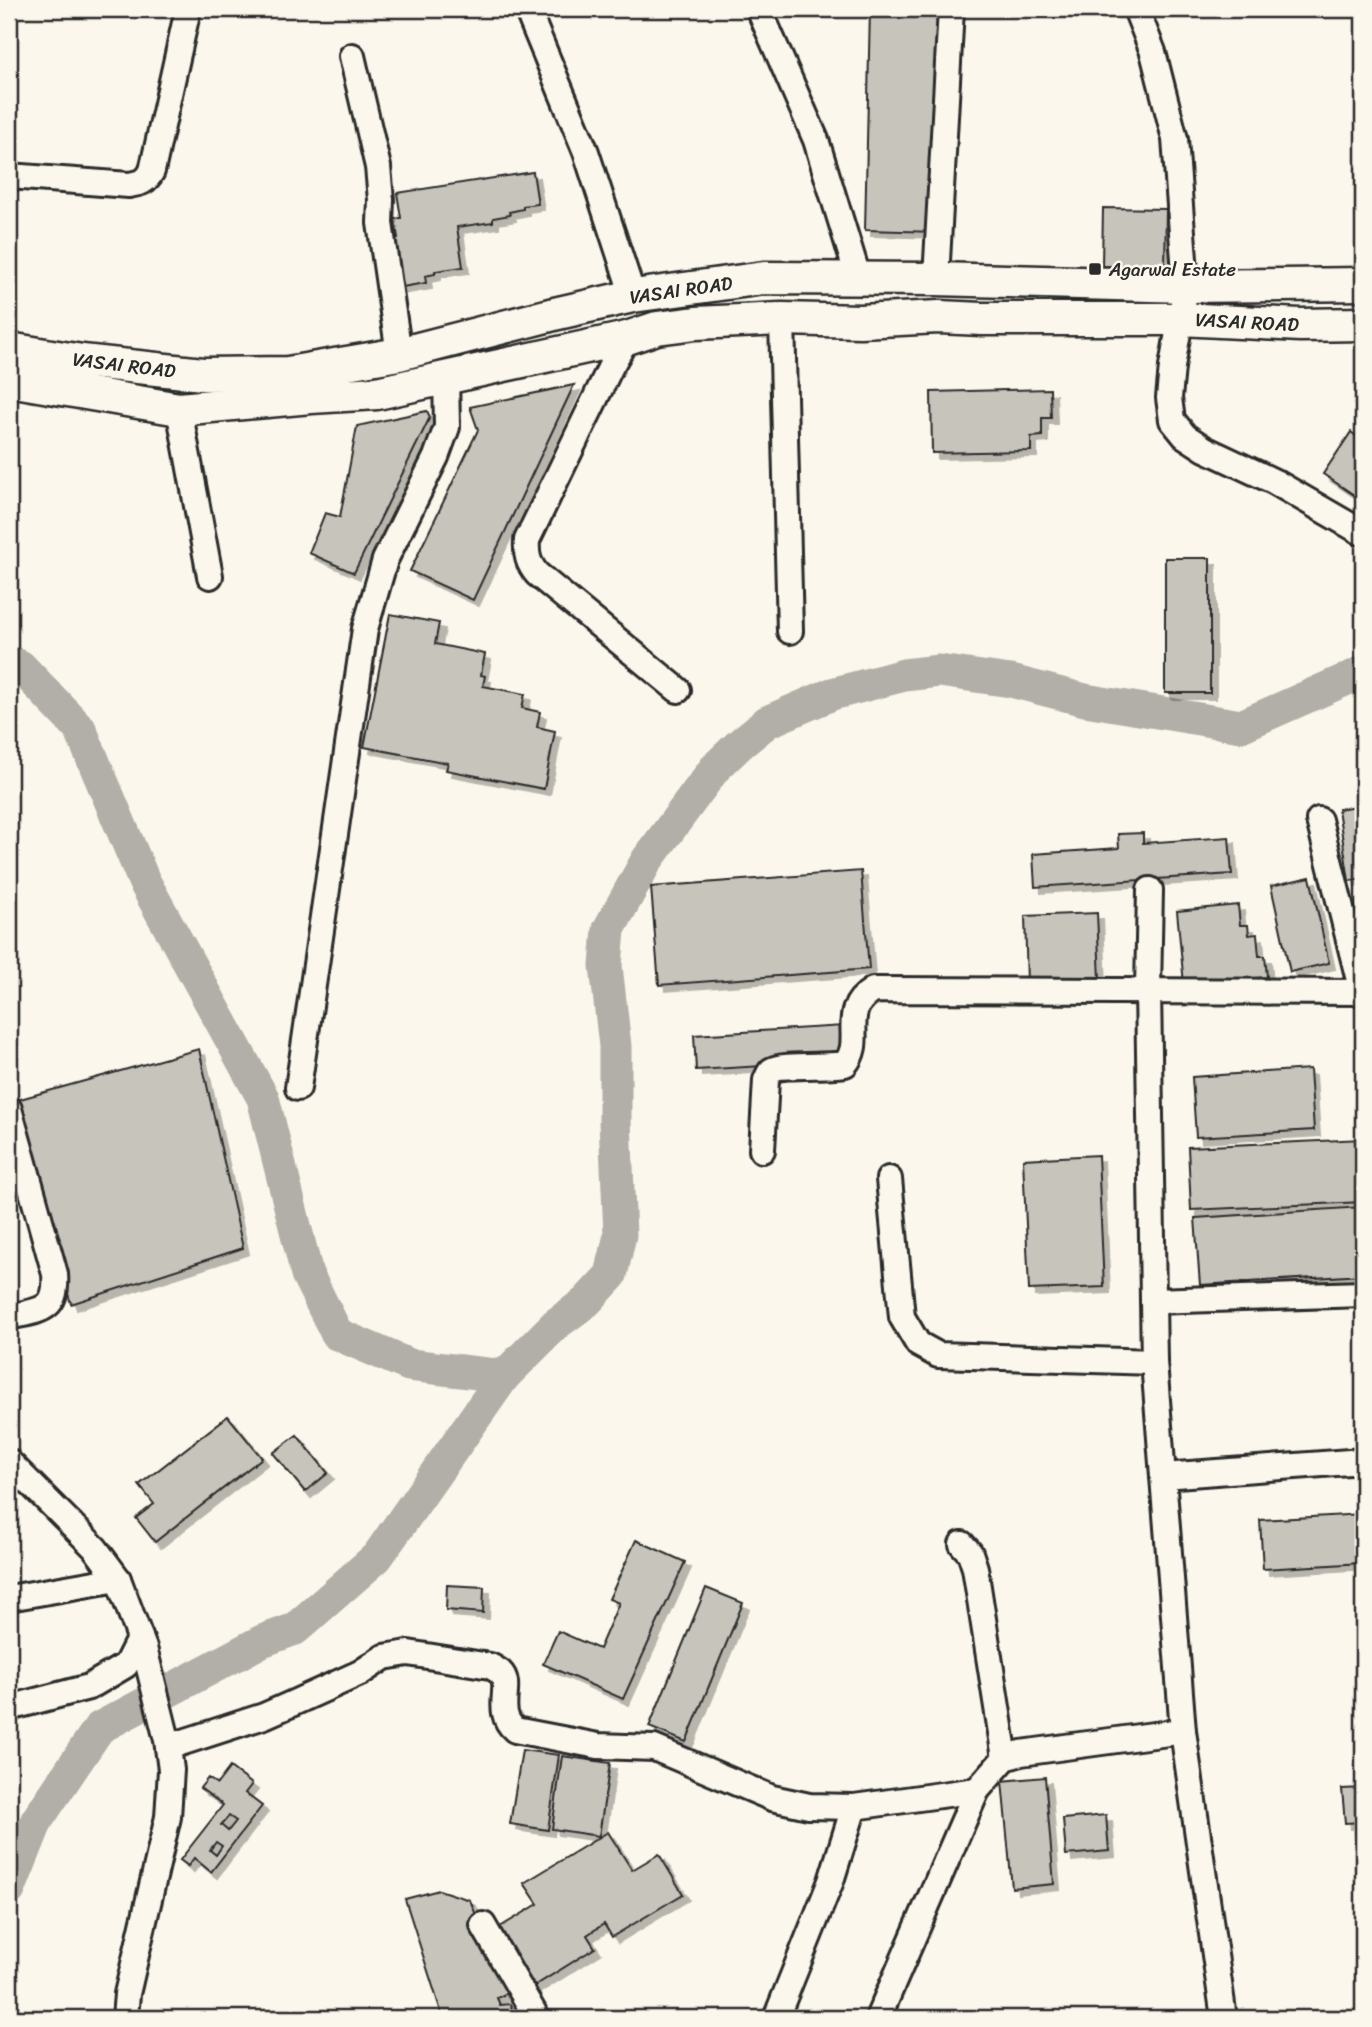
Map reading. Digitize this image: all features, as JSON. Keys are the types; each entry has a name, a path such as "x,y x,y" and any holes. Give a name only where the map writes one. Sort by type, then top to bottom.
{"main road":[{"name":"VASAI ROAD","path":"9,349 82,361 216,374 288,373 399,354 634,296 764,278 936,279 1186,286 1363,284"},
{"name":"VASAI ROAD","path":"9,380 179,409 377,393 628,338 657,328 696,323 939,317 1180,318 1300,325 1363,324"}],"street":[{"path":"9,176 129,185 147,180 152,171 188,9"},
{"path":"527,9 586,152 634,296"},
{"path":"759,9 816,140 859,280"},
{"path":"936,279 951,9"},
{"path":"1136,9 1153,52 1175,139 1186,286 1172,367 1169,398 1172,420 1185,436 1205,449 1275,482 1363,533"},
{"path":"352,56 378,167 380,223 399,354"},
{"path":"782,319 790,631"},
{"path":"628,338 611,366 527,540 526,554 537,574 678,690"},
{"path":"298,1088 365,629 385,560 436,457 447,427 446,376"},
{"path":"179,409 210,576"},
{"path":"762,1150 766,1080 772,1070 780,1067 845,1065 851,1057 855,1008 861,998 873,990 1363,992 1319,820"},
{"path":"1150,891 1148,990 1154,1362 1183,1731 1224,2018"},
{"path":"9,1109 55,1274 56,1289 52,1301 43,1310 9,1317"},
{"path":"889,1179 902,1317 918,1344 938,1355 1154,1362"},
{"path":"1153,1301 1363,1294"},
{"path":"1163,1476 1363,1461"},
{"path":"9,1462 94,1548 118,1580 142,1642 168,1743 171,1770 168,1817 127,1994 125,2018"},
{"path":"962,1545 970,1553 975,1568 1005,1758"},
{"path":"9,1598 118,1580"},
{"path":"9,1708 89,1687 126,1665 142,1642"},
{"path":"168,1743 264,1716 360,1673 384,1657 408,1653 490,1667 500,1672 505,1679 504,1711 508,1723 515,1730 598,1746 654,1748 772,1798 809,1806 854,1807 977,1790"},
{"path":"878,2018 977,1790 1005,1758 1021,1753 1183,1731"},
{"path":"776,2018 831,1881 854,1807"},
{"path":"483,1925 537,2018"}],"building":[{"path":"870,9 943,9 937,232 865,230"},
{"path":"533,172 538,204 523,206 523,209 509,212 510,215 493,218 493,222 457,227 463,267 435,271 435,274 425,276 426,283 396,288 393,239 398,238 395,219 401,218 397,193"},
{"path":"1103,208 1166,209 1165,268 1102,266"},
{"path":"574,385 473,600 410,571 478,430 470,407"},
{"path":"1050,389 1051,418 1042,418 1042,436 1031,437 1031,451 932,453 931,392"},
{"path":"427,411 430,417 354,573 309,553 325,513 340,517 357,426"},
{"path":"1351,432 1363,441 1363,501 1323,474"},
{"path":"1165,558 1210,558 1210,693 1165,693"},
{"path":"390,614 439,623 435,644 485,654 481,675 485,676 483,686 525,694 522,708 540,712 537,727 555,731 544,789 446,770 448,763 364,747"},
{"path":"1363,805 1363,879 1349,881 1338,809"},
{"path":"1143,833 1143,843 1229,837 1232,874 1035,887 1033,854 1119,848 1118,834"},
{"path":"861,871 869,969 659,985 651,887"},
{"path":"1310,877 1329,963 1290,972 1271,886"},
{"path":"1238,905 1240,925 1248,925 1249,935 1257,934 1259,956 1265,956 1267,977 1184,984 1177,911"},
{"path":"1097,913 1100,980 1027,982 1025,916"},
{"path":"844,1026 846,1061 696,1070 694,1035"},
{"path":"199,1049 243,1248 71,1304 13,1101"},
{"path":"1310,1069 1314,1130 1196,1137 1192,1077"},
{"path":"1363,1139 1363,1202 1191,1210 1188,1147"},
{"path":"1098,1155 1104,1287 1029,1290 1023,1159"},
{"path":"1363,1207 1363,1275 1200,1285 1195,1218"},
{"path":"228,1416 262,1458 155,1542 136,1518 154,1504 139,1485"},
{"path":"297,1435 328,1473 305,1492 273,1453"},
{"path":"1363,1514 1363,1563 1263,1569 1260,1520"},
{"path":"636,1540 685,1562 623,1699 543,1664 558,1631 599,1649 619,1603 609,1599"},
{"path":"447,1585 484,1587 483,1613 446,1610"},
{"path":"706,1588 743,1603 686,1742 649,1727"},
{"path":"522,1750 559,1755 548,1830 510,1824"},
{"path":"562,1756 610,1763 599,1836 552,1829"},
{"path":"230,1767 252,1784 245,1793 262,1806 211,1872 194,1858 188,1866 180,1860 223,1805 200,1788 208,1778 217,1784","holes":["229,1816 236,1821 228,1831 221,1825","216,1842 222,1846 216,1855 210,1850"]},
{"path":"1045,1777 1054,1884 1012,1888 1002,1781"},
{"path":"1363,1788 1363,1822 1345,1823 1342,1789"},
{"path":"1106,1815 1109,1851 1066,1855 1063,1819"},
{"path":"608,1832 632,1870 659,1854 683,1894 612,1937 604,1924 587,1935 595,1948 528,1990 492,1932 538,1904 524,1883"},
{"path":"439,1890 470,1900 507,1993 497,1998 500,2005 510,2004 516,2018 443,2018 405,1899"}],"waterway":[{"path":"9,662 20,666 80,729 144,881 263,1098 307,1274 337,1334 409,1365 504,1376"},
{"path":"9,1890 37,1820 99,1728 262,1641 295,1629 377,1557 504,1376 556,1324 586,1302 611,1275 620,1235 615,1046 606,966 609,929 647,860 715,768 739,745 767,722 832,694 904,675 939,671 1011,681 1085,700 1241,726 1363,672"}],"place":[{"name":"Agarwal Estate","path":"1095,269"}]}
